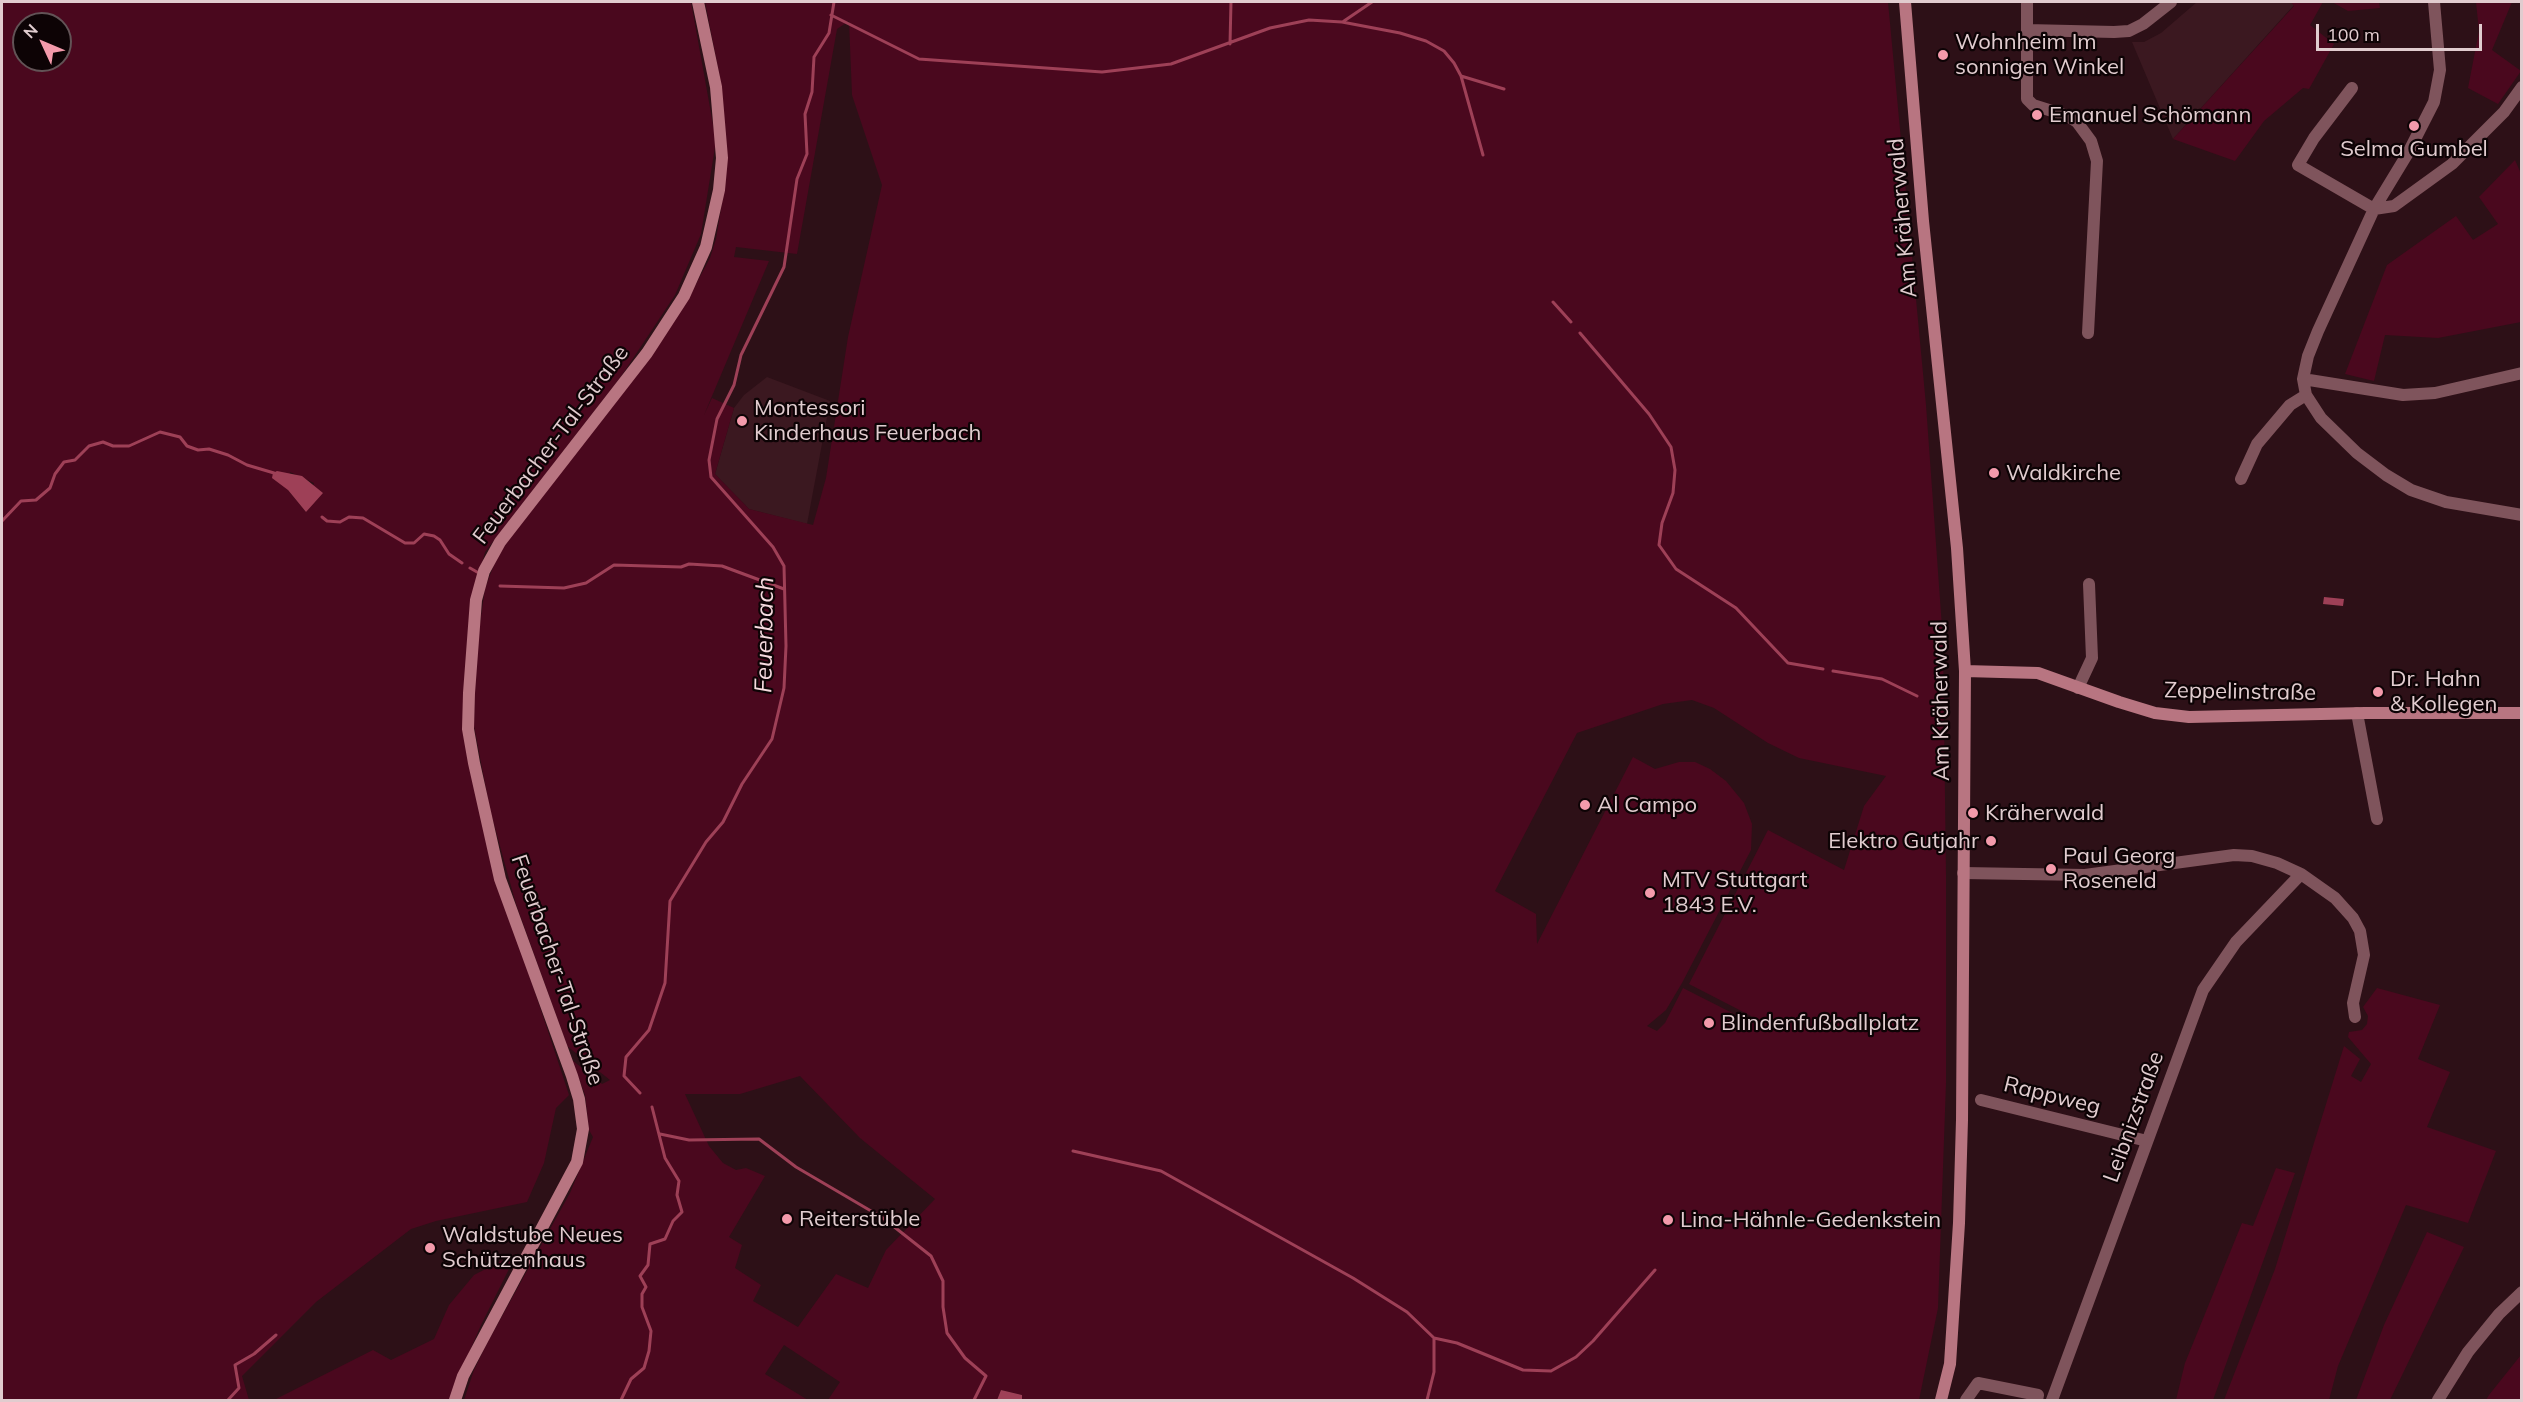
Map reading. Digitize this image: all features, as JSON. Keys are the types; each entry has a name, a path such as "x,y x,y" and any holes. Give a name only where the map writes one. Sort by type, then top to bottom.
{"main road":[{"name":"Feuerbacher-Tal-Straße","path":"455,1401 464,1376 577,1162 583,1121 572,1076 500,879 474,763 468,729 475,608 484,571 500,542 647,353 684,296 706,246 718,197 722,158 716,87 698,2"},
{"name":"Am Kräherwald","path":"1905,2 1923,221 1957,548 1965,671 1962,1120 1959,1223 1951,1354 1941,1401"},
{"name":"Zeppelinstraße","path":"1965,671 2038,674 2155,713 2189,717 2357,713 2522,713"}],"street":[{"path":"2027,2 2027,99 2033,105 2068,116 2077,122 2091,141 2097,161 2088,333"},
{"path":"2027,30 2128,31 2143,24 2171,2"},
{"path":"2434,2 2440,70 2439,86 2434,102 2408,153 2374,209 2318,331 2308,356 2303,379 2306,395 2321,418 2356,453 2386,475 2411,490 2446,502 2522,515"},
{"path":"2352,88 2314,138 2298,165 2374,209 2394,206 2452,164 2504,112 2522,87"},
{"path":"2303,379 2403,395 2435,393 2522,373"},
{"path":"2241,479 2257,444 2290,405 2306,395"},
{"path":"2078,688 2092,658 2089,584"},
{"path":"2357,713 2377,819"},
{"path":"1963,873 2085,875 2234,855 2265,859 2301,874 2335,898 2353,918 2360,931 2364,955 2353,1004 2355,1017"},
{"name":"Leibnizstraße","path":"2052,1401 2204,990 2236,942 2301,874"},
{"name":"Rappweg","path":"1981,1100 2147,1141"},
{"path":"2438,1401 2468,1352 2499,1314 2522,1292"},
{"path":"1966,1401 1978,1383 2038,1395 2037,1401"}],"shaded area":[{"path":"2,2 691,2 716,141 701,234 675,295 620,378 485,552 477,582 465,729 507,907 569,1095 556,1108 544,1163 527,1202 436,1221 411,1229 316,1302 242,1376 249,1400 2,1400","holes":["290,472 314,483 306,512 288,490"]},
{"path":"705,2 1888,2 1926,405 1943,641 1946,1083 1938,1308 1919,1400 1022,1400 1022,1395 1001,1390 997,1400 828,1400 840,1382 784,1345 765,1374 808,1400 464,1400 474,1370 486,1345 570,1193 593,1137 589,1130 585,1095 572,1060 602,1084 610,1080 567,1046 516,904 490,810 474,726 475,659 485,588 497,557 516,528 685,304 710,258 716,239 725,184 720,78","holes":["849,21 852,95 882,185 848,337 826,478 813,525 749,509 715,474 734,408 712,398 704,415 769,261 734,257 736,247 797,254 837,29","1692,700 1714,708 1768,743 1799,758 1886,776 1864,806 1844,870 1768,830 1689,984 1755,1018 1752,1023 1683,988 1665,1023 1657,1031 1647,1026 1666,1010 1682,983 1751,850 1752,824 1744,803 1726,781 1710,769 1695,762 1679,762 1655,769 1633,757 1537,944 1536,914 1495,891 1577,733 1663,704","800,1076 860,1138 935,1199 886,1250 868,1288 836,1274 798,1327 753,1301 761,1285 735,1268 742,1245 729,1237 765,1176 746,1168 736,1170 723,1163 709,1146 685,1094 740,1094"]},
{"path":"2197,2 2291,2 2294,5 2173,139 2132,42 2144,42 2161,33"},
{"path":"2291,2 2323,2 2310,25 2334,44 2309,89 2303,88 2264,121 2235,161 2173,139 2294,6"},
{"path":"2332,2 2379,2 2380,8 2348,11"},
{"path":"2476,2 2512,2 2492,50 2521,71 2498,104 2468,88 2479,31"},
{"path":"2515,160 2522,176 2521,322 2438,338 2385,335 2374,381 2345,374 2387,265 2456,216 2473,240 2498,224 2479,197"},
{"path":"767,377 830,401 807,524 749,509 715,474 734,408 744,395"},
{"path":"277,471 302,476 323,493 306,512 288,490 272,478 273,473"},
{"path":"2324,597 2344,599 2343,606 2323,604"},
{"path":"2377,988 2440,1005 2418,1059 2450,1072 2427,1127 2496,1151 2468,1223 2406,1205 2338,1366 2329,1400 2224,1400 2275,1269 2344,1046 2360,1059 2351,1076 2361,1082 2371,1064 2348,1037 2349,1032 2362,1030 2367,1024 2368,1016 2363,1007"},
{"path":"2276,1168 2295,1173 2213,1400 2176,1400 2185,1363 2242,1223 2253,1226"},
{"path":"2427,1232 2464,1247 2390,1400 2356,1400 2384,1325"},
{"path":"517,1253 481,1325 449,1400 274,1400 373,1350 391,1360 434,1339 449,1305 474,1275"},
{"path":"2521,1355 2521,1400 2486,1400 2489,1395"},
{"path":"1001,1390 1022,1395 1022,1400 997,1400"}],"waterway":[{"name":"Feuerbach","path":"640,1093 624,1076 626,1057 649,1030 665,983 670,901 706,842 723,822 742,784 772,739 784,688 786,646 784,566 773,547 711,477 709,460 717,419 734,385 741,355 784,267 797,179 807,154 805,114 812,92 814,57 829,33 834,2"},
{"path":"1230,44 1231,2"},
{"path":"1344,21 1372,2"},
{"path":"831,15 919,59 1102,72 1171,64 1270,28 1309,20 1342,22 1400,33 1426,41 1444,51 1454,63 1461,76 1483,155"},
{"path":"1461,76 1504,89"},
{"path":"1553,302 1571,322"},
{"path":"1580,333 1649,414 1671,447 1675,470 1673,493 1662,523 1659,545 1676,569 1736,608 1788,663 1823,669"},
{"path":"2,521 21,501 36,500 50,488 55,474 64,462 75,460 89,446 103,442 113,446 129,446 160,432 180,437 187,446 198,450 209,449 228,455 247,465 274,473"},
{"path":"322,517 327,521 340,522 349,517 363,518 405,543 414,543 424,534 434,536 440,540 449,554 462,563"},
{"path":"500,586 564,588 586,583 614,565 681,567 689,564 722,566 784,589"},
{"path":"470,568 477,572"},
{"path":"1833,671 1882,679 1917,696"},
{"path":"621,1400 631,1379 644,1368 649,1351 651,1331 642,1307 642,1294 646,1287 640,1276 648,1265 650,1244 665,1239 673,1221 682,1212 677,1195 679,1181 665,1158 652,1107"},
{"path":"660,1134 689,1140 759,1139 796,1167 883,1218 931,1256 943,1281 943,1307 947,1333 965,1358 986,1376 974,1400"},
{"path":"1073,1151 1161,1171 1353,1278 1407,1312 1434,1338 1457,1343 1523,1370 1551,1371 1576,1357 1593,1341 1655,1270"},
{"path":"228,1400 239,1388 235,1365 254,1354 276,1335"},
{"path":"1427,1400 1434,1372 1434,1338"}],"place":[{"name":"Wohnheim Im sonnigen Winkel","path":"1943,55"},
{"name":"Emanuel Schömann","path":"2037,115"},
{"name":"Selma Gumbel","path":"2414,126"},
{"name":"Montessori Kinderhaus Feuerbach","path":"742,421"},
{"name":"Waldkirche","path":"1994,473"},
{"name":"Dr. Hahn & Kollegen","path":"2378,692"},
{"name":"Al Campo","path":"1585,805"},
{"name":"Kräherwald","path":"1973,813"},
{"name":"Elektro Gutjahr","path":"1991,841"},
{"name":"Paul Georg Roseneld","path":"2051,869"},
{"name":"MTV Stuttgart 1843 E.V.","path":"1650,893"},
{"name":"Blindenfußballplatz","path":"1709,1023"},
{"name":"Reiterstüble","path":"787,1219"},
{"name":"Lina-Hähnle-Gedenkstein","path":"1668,1220"},
{"name":"Waldstube Neues Schützenhaus","path":"430,1248"}]}
